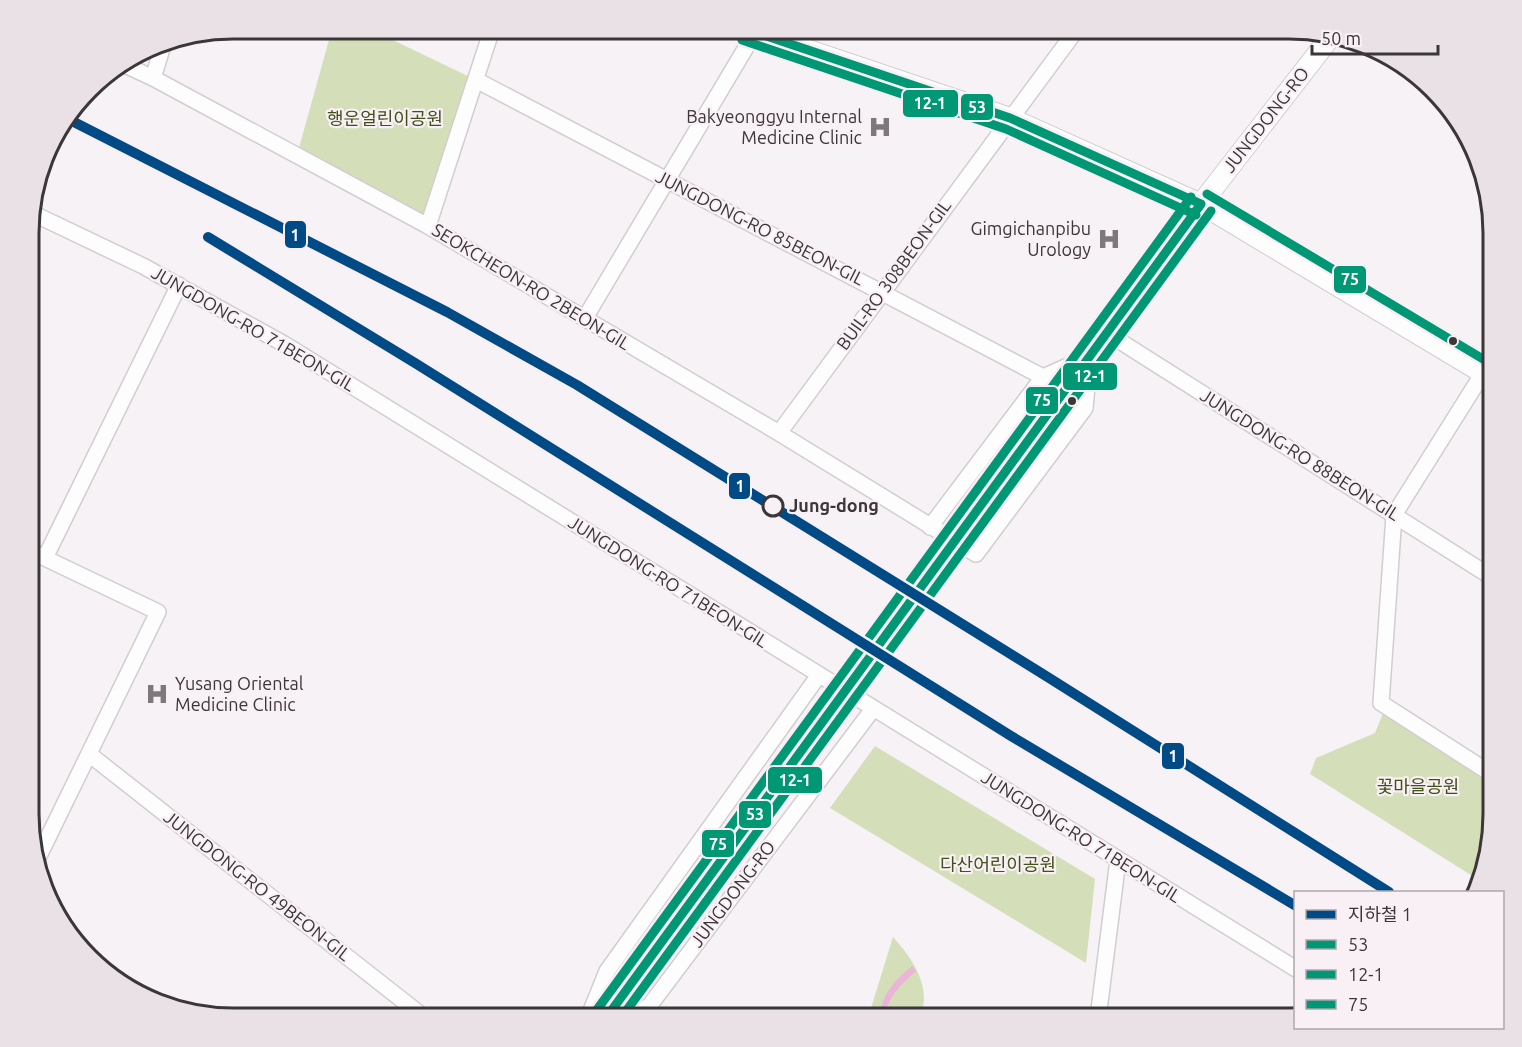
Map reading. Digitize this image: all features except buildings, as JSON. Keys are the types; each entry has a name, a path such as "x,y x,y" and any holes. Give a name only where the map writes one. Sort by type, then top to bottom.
{"street":[{"path":"428,226 489,39"},
{"path":"585,318 748,39"},
{"path":"779,39 1010,118 1201,204 1483,373"},
{"name":"BUIL-RO 308BEON-GIL","path":"779,433 1069,39"},
{"name":"JUNGDONG-RO","path":"613,1008 1201,204 1326,43"},
{"path":"153,78 161,53"},
{"name":"SEOKCHEON-RO 2BEON-GIL","path":"131,68 428,226 779,433 976,554 1085,408 1090,356"},
{"name":"JUNGDONG-RO 85BEON-GIL","path":"476,80 1043,377"},
{"name":"JUNGDONG-RO 71BEON-GIL","path":"40,217 143,266 285,344 1294,968"},
{"path":"45,558 179,285"},
{"name":"JUNGDONG-RO 88BEON-GIL","path":"1107,333 1483,572"},
{"path":"930,527 1043,377 1090,356"},
{"path":"1483,383 1394,515 1382,704 1483,769"},
{"path":"39,555 158,612 42,849"},
{"path":"592,1008 607,971 819,675"},
{"name":"JUNGDONG-RO","path":"646,1008 873,709"},
{"name":"JUNGDONG-RO 49BEON-GIL","path":"89,754 412,1008"},
{"path":"1099,1008 1118,860"}],"green space":[{"name":"행운얼린이공원","path":"329,39 391,39 476,80 428,226 297,155"},
{"name":"꽃마을공원","path":"1384,711 1483,775 1483,827 1472,876 1310,774 1316,758 1375,733"},
{"name":"다산어린이공원","path":"875,746 1095,879 1086,963 830,808"},
{"path":"893,937 919,974 924,996 923,1007 871,1008"}],"shaded area":[{"path":"912,966 916,971 896,992 887,1008 882,1008 890,989"}],"metro line":[{"name":"1","path":"74,122 447,312 577,385 1387,891"},
{"name":"1","path":"208,237 415,363 1011,736 1294,905"}],"transit line":[{"name":"53","path":"776,39 1010,118 1201,204"},
{"name":"12-1","path":"742,40 1006,129 1196,215"},
{"name":"75","path":"1207,194 1483,359"},
{"name":"75","path":"598,1008 1191,197"},
{"name":"53","path":"613,1008 1201,204"},
{"name":"12-1","path":"628,1008 1211,211"}],"place":[{"name":"Bakyeonggyu Internal Medicine Clinic","path":"880,127"},
{"name":"Gimgichanpibu Urology","path":"1109,239"},
{"name":"Jung-dong","path":"773,506"},
{"name":"Yusang Oriental Medicine Clinic","path":"157,694"}]}
